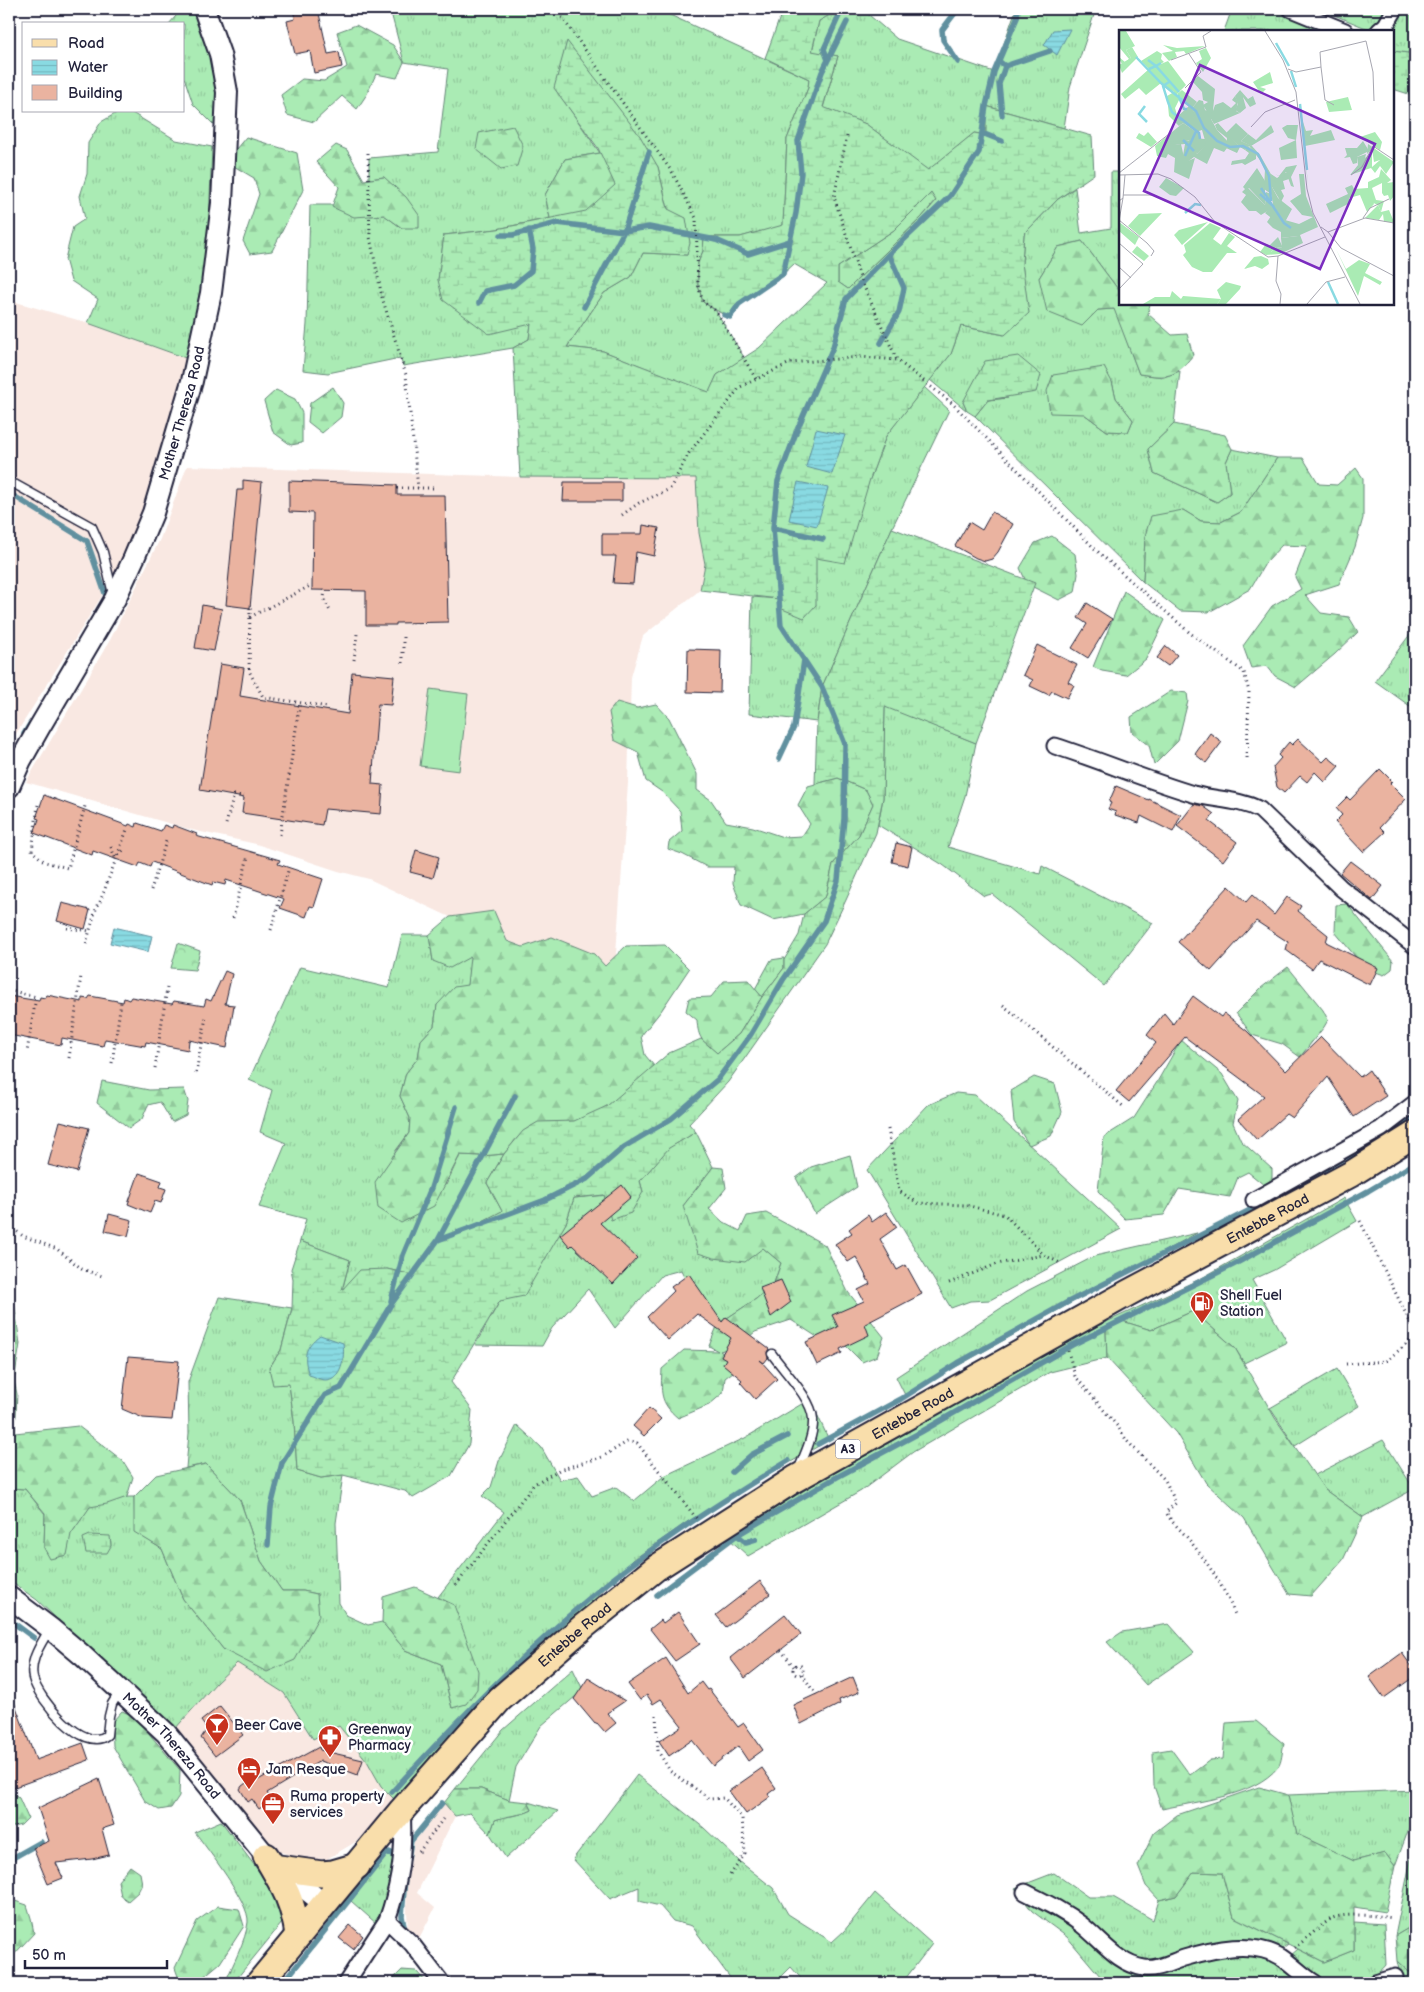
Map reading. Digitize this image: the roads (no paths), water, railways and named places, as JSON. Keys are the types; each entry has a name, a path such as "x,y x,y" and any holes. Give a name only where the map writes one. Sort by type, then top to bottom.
{"main road":[{"name":"Entebbe Road","path":"357,1866 402,1810 500,1699 584,1626 656,1568 795,1479 1128,1293 1351,1174 1415,1134"},
{"path":"272,1862 322,1874 334,1873 357,1866"},
{"path":"272,1862 288,1894 294,1911 298,1934"},
{"name":"A3","path":"259,1983 298,1934 357,1866"}],"street":[{"name":"Mother Thereza Road","path":"9,787 21,760 39,728 115,600 153,513 192,381 211,293 222,203 228,92 220,54 204,9"},
{"path":"1291,9 1343,30"},
{"path":"1380,30 1386,25 1395,9"},
{"path":"1055,746 1187,792 1245,803 1260,810 1340,888 1415,946"},
{"path":"1254,1200 1381,1129 1415,1103"},
{"name":"Mother Thereza Road","path":"9,1597 50,1628 166,1733 272,1862 324,1904"},
{"path":"346,1983 387,1920 396,1895 402,1865 402,1810"},
{"path":"1026,1892 1054,1906 1082,1925 1116,1955 1132,1965 1145,1968 1158,1967 1201,1954 1245,1947 1264,1950 1280,1957 1314,1983"},
{"path":"387,1920 412,1944 442,1983"},
{"path":"1374,1983 1394,1977 1393,1983"}],"lane":[{"path":"9,482 92,527 103,552 115,600"},
{"path":"772,1354 810,1406 814,1421 808,1447 795,1479"},
{"path":"50,1628 34,1657 33,1678 54,1714 79,1734 95,1740 103,1739 107,1735 112,1704 120,1691"}],"water":[{"path":"1070,29 1057,55 1044,45 1053,30"},
{"path":"816,429 845,435 832,474 806,467"},
{"path":"798,482 828,488 817,526 789,520"},
{"path":"114,927 152,936 148,952 110,943"},
{"path":"320,1335 343,1343 343,1360 339,1372 331,1379 325,1380 309,1375 306,1363 308,1348"}],"waterway":[{"path":"828,60 824,49 842,9"},
{"path":"958,9 942,30 943,40 958,62"},
{"path":"438,1240 545,1200 587,1179 624,1147 671,1119 718,1079 751,1034 783,980 824,921 838,880 844,819 845,744 822,687 781,625 773,528 778,481 797,430 833,347 846,299 889,254 950,196 979,152 986,106 994,72 1017,18 1018,9"},
{"path":"724,315 730,317 739,304 783,274 796,213 801,173 798,141 822,72 847,22"},
{"path":"1005,66 1050,51"},
{"path":"999,61 1005,66 999,84 1002,115"},
{"path":"982,133 1002,141"},
{"path":"584,307 624,231 649,152"},
{"path":"501,235 513,235 557,223 624,231 649,227 716,240 748,254 790,241"},
{"path":"479,303 485,291 514,285 531,271 533,249 529,230"},
{"path":"881,343 899,312 904,288 889,254"},
{"path":"9,493 87,541 107,599 105,601"},
{"path":"773,528 823,539"},
{"path":"779,759 794,727 804,660"},
{"path":"24,734 30,724"},
{"path":"268,1545 271,1507 282,1463 325,1395 341,1388 390,1306 438,1240 515,1096"},
{"path":"391,1301 403,1255 431,1188 456,1107"},
{"path":"1388,1133 1415,1115"},
{"path":"1290,1188 1380,1138"},
{"path":"737,1535 1072,1345 1233,1265 1415,1163"},
{"path":"818,1444 901,1399 958,1363 1068,1302 1260,1205"},
{"path":"732,1472 751,1455 787,1436"},
{"path":"392,1792 486,1694 586,1601 684,1527 788,1461"},
{"path":"657,1595 737,1535 746,1542 756,1539"},
{"path":"15,1624 34,1638"},
{"path":"408,1859 411,1841 442,1803"},
{"path":"9,1860 41,1842"},
{"path":"283,1983 385,1855 389,1852 393,1854 396,1863"},
{"path":"404,1926 402,1916 405,1878"}],"place":[{"name":"Shell Fuel Station","path":"1202,1324"},
{"name":"Beer Cave","path":"217,1746"},
{"name":"Greenway Pharmacy","path":"330,1758"},
{"name":"Jam Resque","path":"249,1790"},
{"name":"Ruma property services","path":"273,1825"}]}
